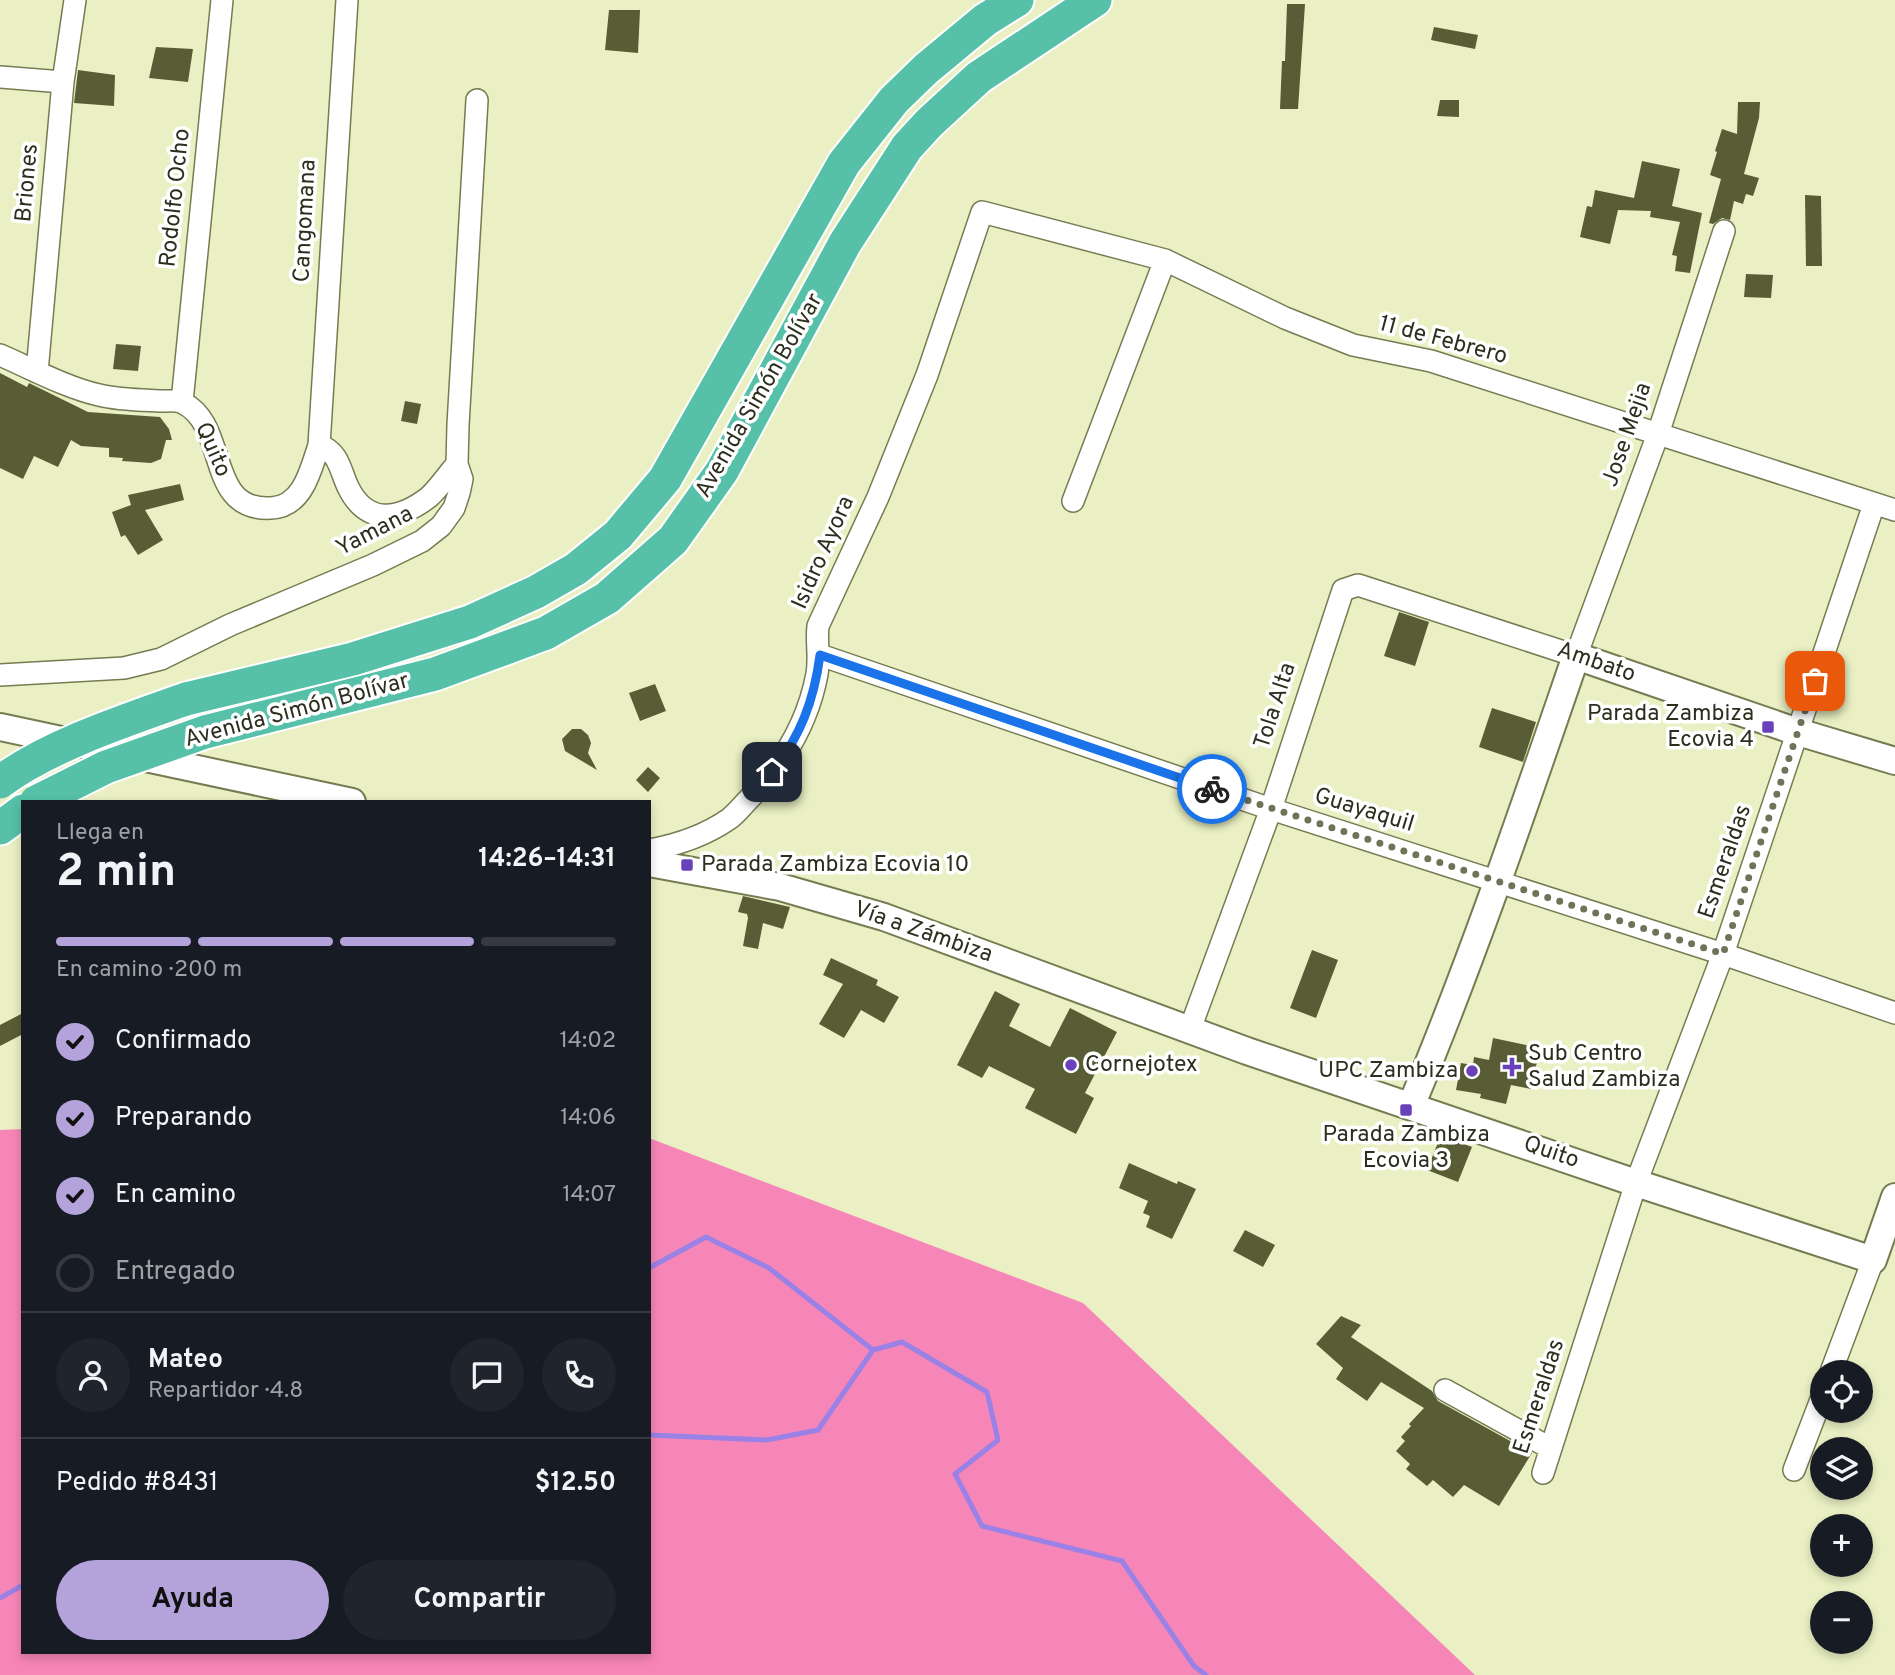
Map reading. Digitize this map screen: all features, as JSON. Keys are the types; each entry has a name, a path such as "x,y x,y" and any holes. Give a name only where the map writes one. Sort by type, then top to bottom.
{"highway":[{"name":"Avenida Simón Bolívar","path":"0,782 33,761 126,720 186,699 353,659 470,622 536,592 576,569 618,535 665,479 844,163 894,100 926,69 985,20 1017,0"},
{"name":"Avenida Simón Bolívar","path":"40,800 106,767 205,732 435,674 546,633 607,598 673,540 722,471 845,243 907,147 979,77 1095,0"},
{"path":"0,828 21,812"}],"street":[{"name":"Briones","path":"37,372 63,82 75,0"},
{"name":"Rodolfo Ocho","path":"182,402 222,0"},
{"name":"Cangomana","path":"319,445 347,0"},
{"path":"0,77 63,82"},
{"name":"Yamana","path":"0,675 124,668 161,659 230,625 373,565 422,541 441,526 454,508 462,479 457,464 477,100"},
{"name":"11 de Febrero","path":"982,212 1165,260 1285,318 1353,345 1431,361 1895,510"},
{"name":"Isidro Ayora","path":"651,849 699,836 731,818 787,753 802,726 817,675 820,655 816,642 818,626 878,497 927,375 982,212"},
{"name":"Jose Mejia","path":"1576,656 1658,435 1724,231"},
{"path":"1073,501 1165,260"},
{"name":"Quito","path":"0,355 98,395 182,402 198,415 208,434 226,484 243,504 261,509 277,508 298,496 319,445"},
{"path":"319,445 334,455 349,488 362,508 382,516 404,511 430,496 457,464"},
{"name":"Esmeraldas","path":"1543,1473 1636,1183 1723,954 1874,504"},
{"name":"Ambato","path":"1339,596 1347,588 1358,585 1798,732 1895,761"},
{"name":"Tola Alta","path":"1190,1029 1270,809 1339,596"},
{"name":"Guayaquil","path":"820,655 1270,809 1723,954 1895,1013"},
{"path":"1411,1106 1498,881 1576,656"},
{"path":"0,727 343,800"},
{"name":"Vía a Zámbiza","path":"651,863 780,887 884,917 1190,1029"},
{"name":"Quito","path":"1190,1029 1247,1051 1636,1183 1873,1260"},
{"path":"1836,1360 1895,1197"},
{"path":"1446,1390 1550,1448"},
{"path":"1794,1470 1812,1423"}],"shaded area":[{"path":"21,1129 21,1654 651,1654 651,1139 1083,1303 1475,1675 0,1675 0,1130"}],"building":[{"path":"1287,4 1305,4 1298,109 1280,109"},
{"path":"609,10 640,10 638,53 605,50"},
{"path":"1434,27 1478,35 1475,49 1431,40"},
{"path":"156,47 193,49 188,82 149,78"},
{"path":"78,70 115,75 114,106 74,103"},
{"path":"1440,100 1459,100 1459,117 1437,116"},
{"path":"1738,102 1760,102 1759,118 1744,174 1759,178 1753,196 1746,194 1743,204 1734,201 1730,220 1722,218 1713,224 1709,223 1721,179 1710,175 1722,129 1737,134"},
{"path":"1642,161 1680,169 1672,206 1702,213 1690,273 1675,271 1677,256 1672,255 1680,222 1650,217 1651,211 1618,210 1610,244 1580,237 1587,206 1592,207 1595,190 1634,198"},
{"path":"1805,195 1821,196 1822,266 1806,266"},
{"path":"1746,274 1773,275 1771,298 1744,297"},
{"path":"116,344 141,346 138,371 113,369"},
{"path":"0,373 27,387 29,383 88,412 160,417 169,429 172,440 166,440 161,459 151,463 122,461 123,458 109,457 109,448 81,446 71,440 58,467 34,456 23,479 0,468"},
{"path":"405,401 421,404 417,424 401,421"},
{"path":"180,484 184,500 145,510 163,540 138,555 125,535 121,537 112,512 131,505 128,495"},
{"path":"1399,612 1429,622 1415,666 1384,656"},
{"path":"655,684 666,711 640,721 629,693"},
{"path":"1492,708 1536,722 1523,762 1479,747"},
{"path":"572,729 581,729 588,735 591,743 588,753 597,770 565,751 562,739"},
{"path":"648,767 660,778 648,792 636,780"},
{"path":"743,896 790,907 783,929 763,923 758,949 743,946 748,918 747,914 738,912"},
{"path":"1312,950 1338,960 1316,1018 1290,1008"},
{"path":"831,958 878,980 876,985 899,997 884,1023 861,1010 844,1038 819,1024 843,984 823,975"},
{"path":"995,991 1020,1004 1009,1026 1050,1047 1070,1008 1117,1032 1085,1093 1094,1098 1076,1134 1025,1108 1035,1089 989,1066 982,1078 957,1065"},
{"path":"21,1014 21,1035 0,1046 0,1025"},
{"name":"Sub Centro Salud Zambiza","path":"1493,1038 1540,1048 1531,1089 1511,1085 1506,1104 1480,1098 1481,1094 1456,1090 1461,1063 1473,1065 1474,1057 1489,1060"},
{"path":"1441,1135 1472,1147 1458,1182 1427,1170"},
{"path":"1129,1163 1177,1184 1178,1181 1196,1189 1172,1239 1146,1227 1150,1216 1143,1213 1148,1201 1119,1188"},
{"path":"1245,1230 1275,1245 1263,1267 1233,1251"},
{"path":"1341,1316 1361,1325 1351,1337 1432,1391 1438,1401 1532,1453 1499,1506 1464,1485 1453,1497 1433,1480 1427,1486 1406,1469 1410,1464 1396,1451 1405,1441 1401,1437 1411,1426 1409,1424 1424,1408 1381,1382 1367,1401 1336,1379 1343,1368 1316,1344"}],"waterway":[{"path":"651,1267 706,1237 769,1268 873,1350 902,1342 987,1392 998,1440 955,1474 982,1526 1122,1561 1194,1666 1206,1675"},
{"path":"651,1435 767,1440 818,1430 873,1350"},
{"path":"0,1598 21,1586"}],"way so far":[{"path":"1212,789 1723,954 1815,681"}],"place":[{"name":"Parada Zambiza Ecovia 4","path":"1768,727"},
{"name":"Parada Zambiza Ecovia 10","path":"687,865"},
{"name":"Cornejotex","path":"1071,1065"},
{"name":"Sub Centro Salud Zambiza","path":"1512,1067"},
{"name":"UPC Zambiza","path":"1472,1071"},
{"name":"Parada Zambiza Ecovia 3","path":"1406,1110"}],"route":[{"path":"772,772 787,753 802,726 820,655 1212,789"}]}
